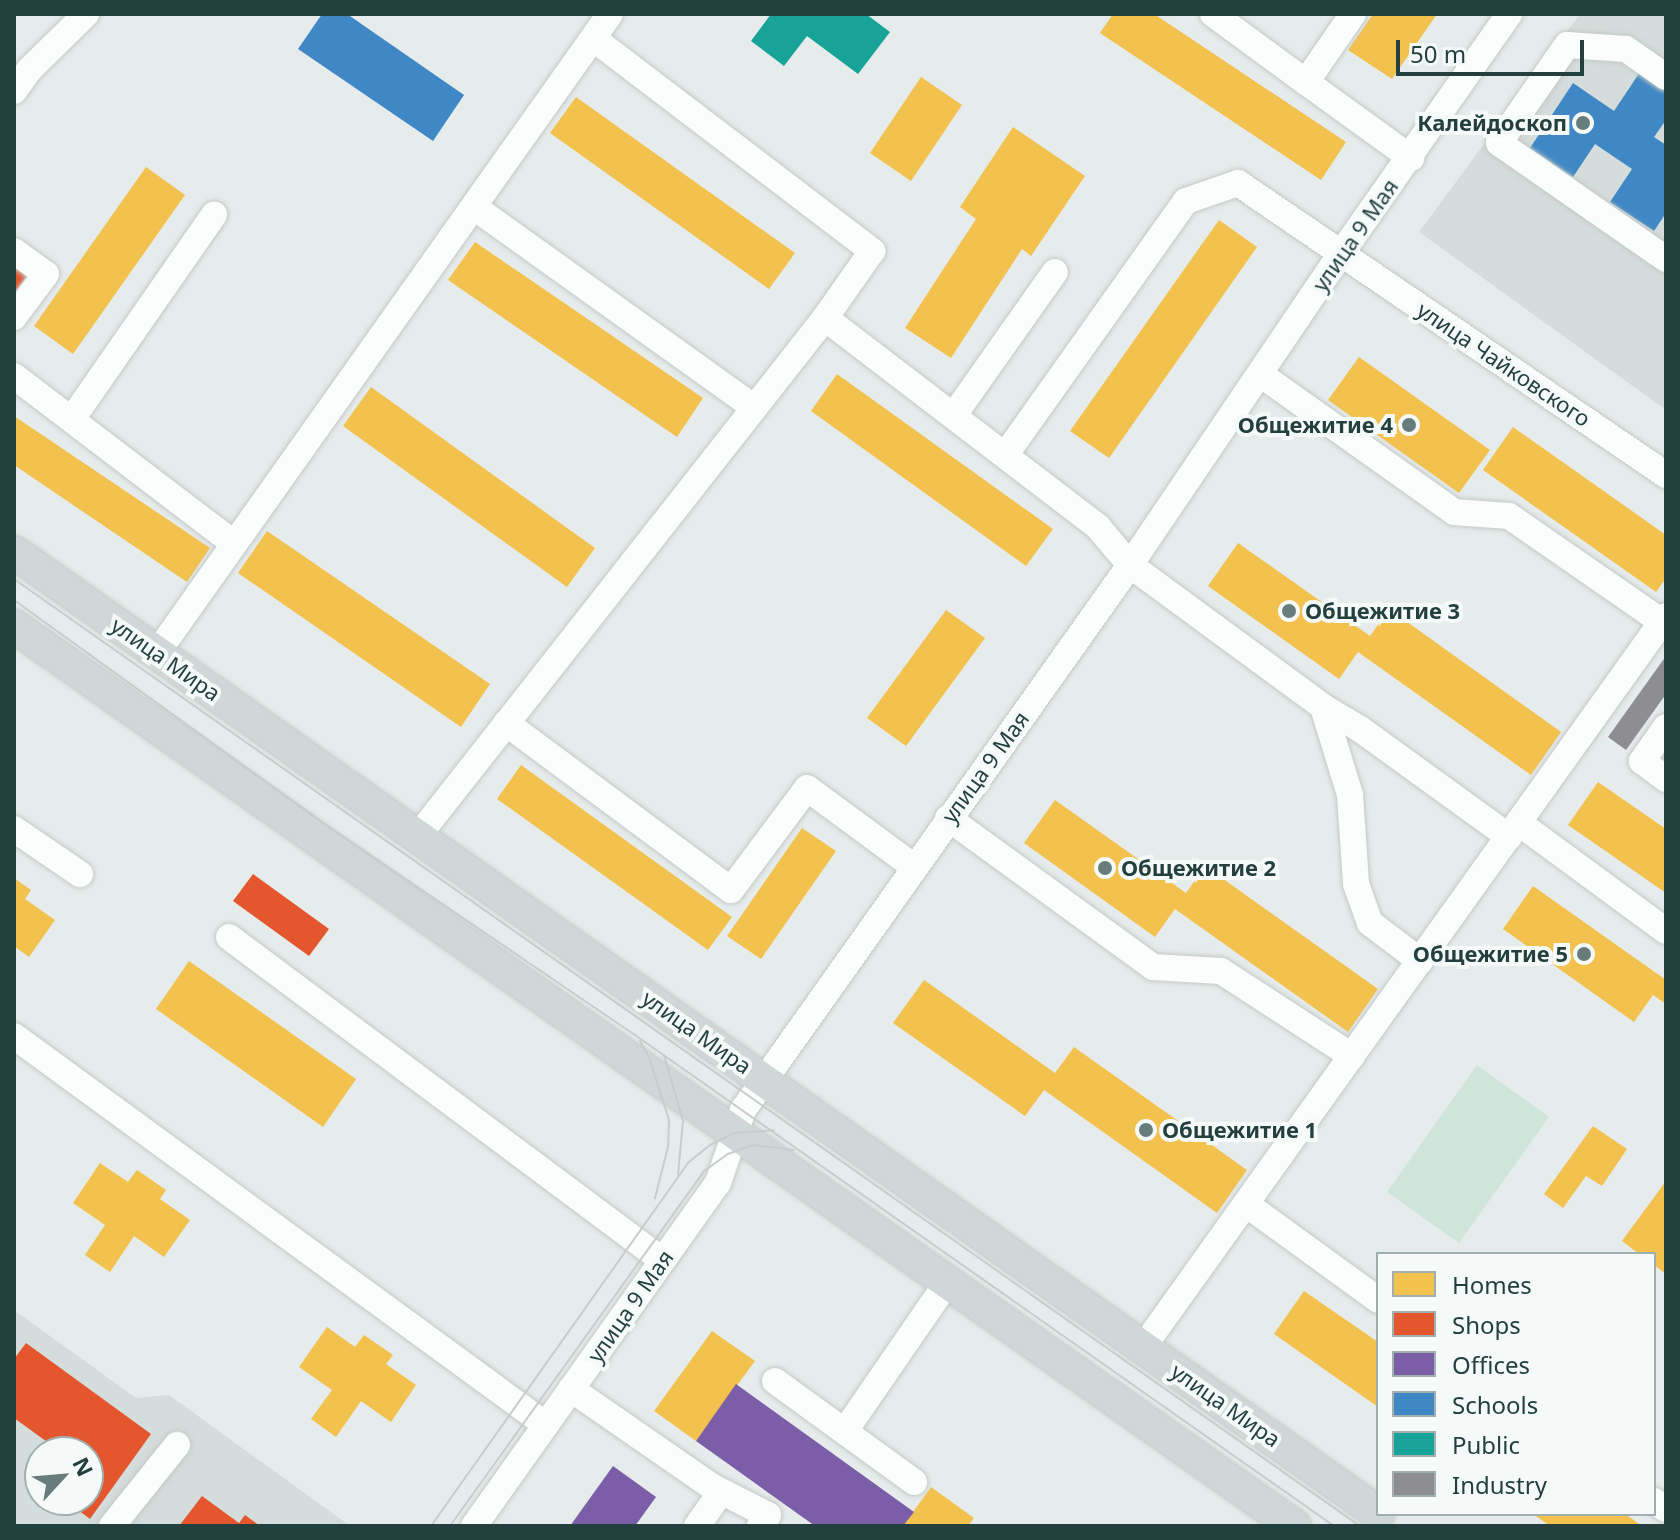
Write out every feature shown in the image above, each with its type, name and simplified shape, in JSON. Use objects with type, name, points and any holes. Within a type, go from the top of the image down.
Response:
[{"type":"main road","name":"улица Мира","points":[[14,552],[1376,1511]]},
{"type":"main road","points":[[14,626],[1294,1526]]},
{"type":"street","points":[[14,91],[29,70],[86,14]]},
{"type":"street","points":[[157,653],[610,14]]},
{"type":"street","points":[[1213,14],[1411,158]]},
{"type":"street","points":[[1306,82],[1353,14]]},
{"type":"street","name":"улица 9 Мая","points":[[474,1526],[718,1183],[743,1110],[1130,565],[1342,252],[1411,158],[1509,14]]},
{"type":"street","points":[[418,836],[825,318],[872,251],[594,39]]},
{"type":"street","points":[[1666,77],[1626,49],[1567,45],[1499,143],[1666,259]]},
{"type":"street","name":"улица Чайковского","points":[[1006,454],[1186,201],[1238,183],[1665,473]]},
{"type":"street","points":[[474,207],[753,407]]},
{"type":"street","points":[[72,419],[214,215]]},
{"type":"street","points":[[14,251],[46,274],[14,317]]},
{"type":"street","points":[[954,415],[1055,272]]},
{"type":"street","points":[[825,318],[1098,527],[1130,565],[1323,707],[1666,931]]},
{"type":"street","points":[[1144,1346],[1664,619],[1509,516],[1454,512],[1260,374]]},
{"type":"street","points":[[14,376],[233,543]]},
{"type":"street","points":[[1323,707],[1350,795],[1356,884],[1370,923],[1420,961]]},
{"type":"street","points":[[506,723],[731,890],[807,788],[914,867]]},
{"type":"street","points":[[1666,727],[1642,761],[1666,779]]},
{"type":"street","points":[[1638,779],[1666,799]]},
{"type":"street","points":[[948,818],[1153,967],[1221,971],[1352,1056]]},
{"type":"street","points":[[14,829],[80,874]]},
{"type":"street","points":[[229,937],[662,1260]]},
{"type":"street","points":[[14,1036],[546,1425]]},
{"type":"street","points":[[1246,1204],[1376,1299]]},
{"type":"street","points":[[845,1431],[948,1281]]},
{"type":"street","points":[[775,1381],[914,1482]]},
{"type":"street","points":[[571,1389],[721,1492],[772,1522]]},
{"type":"street","points":[[112,1526],[177,1445]]},
{"type":"street","points":[[697,1526],[721,1492]]},
{"type":"shaded area","name":"Калейдоскоп","points":[[1580,14],[1666,14],[1666,410],[1419,232]]},
{"type":"shaded area","points":[[14,1310],[136,1398],[169,1395],[350,1526],[14,1526]]},
{"type":"green space","points":[[1477,1065],[1549,1117],[1459,1243],[1387,1192]]},
{"type":"building: Homes","points":[[1113,14],[1154,14],[1346,142],[1321,180],[1100,33]]},
{"type":"building: Homes","points":[[1373,14],[1437,14],[1392,79],[1348,50]]},
{"type":"building: Homes","points":[[921,77],[962,105],[911,181],[870,153]]},
{"type":"building: Homes","points":[[576,97],[795,253],[769,289],[550,133]]},
{"type":"building: Homes","points":[[1013,127],[1085,176],[1031,256],[1022,249],[951,358],[905,328],[976,219],[960,207]]},
{"type":"building: Homes","points":[[146,167],[185,195],[73,354],[34,326]]},
{"type":"building: Homes","points":[[1219,220],[1257,247],[1109,458],[1070,431]]},
{"type":"building: Homes","points":[[475,242],[703,398],[677,437],[448,280]]},
{"type":"building: Homes","name":"Общежитие 4","points":[[1359,357],[1490,450],[1459,493],[1328,400]]},
{"type":"building: Homes","points":[[837,374],[1053,529],[1026,566],[811,411]]},
{"type":"building: Homes","points":[[371,387],[595,548],[567,587],[343,426]]},
{"type":"building: Homes","points":[[14,416],[210,548],[187,582],[14,465]]},
{"type":"building: Homes","points":[[1513,427],[1666,535],[1666,578],[1656,592],[1483,470]]},
{"type":"building: Homes","points":[[267,531],[490,684],[461,727],[238,573]]},
{"type":"building: Homes","points":[[1238,543],[1370,636],[1389,609],[1561,732],[1531,775],[1358,652],[1339,679],[1208,586]]},
{"type":"building: Homes","points":[[946,610],[985,638],[906,746],[867,718]]},
{"type":"building: Homes","points":[[521,765],[732,917],[708,950],[497,799]]},
{"type":"building: Homes","points":[[1598,782],[1666,829],[1666,893],[1568,825]]},
{"type":"building: Homes","points":[[1055,800],[1186,893],[1205,866],[1378,989],[1348,1032],[1175,909],[1155,937],[1024,843]]},
{"type":"building: Homes","points":[[802,828],[836,851],[761,959],[727,936]]},
{"type":"building: Homes","points":[[14,878],[31,890],[25,899],[55,920],[29,957],[14,946]]},
{"type":"building: Homes","name":"Общежитие 5","points":[[1533,886],[1666,980],[1666,1004],[1653,995],[1634,1022],[1503,929]]},
{"type":"building: Homes","points":[[189,961],[356,1079],[323,1127],[156,1009]]},
{"type":"building: Homes","points":[[924,980],[1055,1073],[1074,1047],[1247,1170],[1217,1213],[1044,1090],[1025,1116],[893,1023]]},
{"type":"building: Homes","points":[[1593,1126],[1627,1149],[1602,1186],[1586,1176],[1563,1208],[1544,1194]]},
{"type":"building: Homes","points":[[100,1163],[128,1182],[137,1170],[166,1190],[160,1199],[190,1220],[164,1257],[134,1236],[110,1272],[85,1255],[105,1225],[73,1203]]},
{"type":"building: Homes","points":[[1666,1181],[1666,1274],[1656,1266],[1656,1252],[1636,1252],[1622,1241]]},
{"type":"building: Homes","points":[[1304,1291],[1376,1341],[1376,1406],[1274,1334]]},
{"type":"building: Homes","points":[[327,1327],[355,1347],[364,1335],[393,1355],[386,1364],[416,1385],[391,1422],[361,1401],[336,1437],[311,1419],[332,1390],[299,1367]]},
{"type":"building: Homes","points":[[712,1331],[755,1361],[696,1441],[654,1411]]},
{"type":"building: Homes","points":[[931,1487],[974,1518],[968,1526],[903,1526]]},
{"type":"building: Homes","points":[[1536,1516],[1628,1516],[1642,1526],[1550,1526]]},
{"type":"building: Shops","points":[[14,262],[29,273],[14,293]]},
{"type":"building: Shops","points":[[253,874],[329,929],[309,956],[233,901]]},
{"type":"building: Shops","points":[[26,1343],[151,1434],[104,1499],[104,1436],[39,1436],[14,1418],[14,1359]]},
{"type":"building: Shops","points":[[202,1496],[239,1523],[245,1515],[260,1526],[179,1526]]},
{"type":"building: Offices","points":[[736,1384],[914,1512],[903,1526],[815,1526],[696,1441]]},
{"type":"building: Offices","points":[[613,1466],[656,1497],[635,1526],[570,1526]]},
{"type":"building: Schools","points":[[322,14],[347,14],[464,95],[433,141],[298,49]]},
{"type":"building: Schools","points":[[1642,69],[1666,86],[1666,120],[1654,137],[1666,145],[1666,213],[1654,231],[1610,202],[1632,169],[1595,144],[1573,177],[1530,148],[1573,83],[1614,111]]},
{"type":"building: Public","points":[[771,14],[866,14],[890,32],[858,74],[807,36],[784,66],[751,41]]},
{"type":"building: Industry","points":[[1666,656],[1666,694],[1626,750],[1608,737]]},
{"type":"tram line","points":[[14,579],[1360,1526]]},
{"type":"tram line","points":[[14,600],[326,825],[635,1035],[1334,1526]]},
{"type":"tram line","points":[[640,1041],[649,1057],[669,1120],[668,1147],[655,1198]]},
{"type":"tram line","points":[[664,1055],[683,1121],[678,1175]]},
{"type":"tram line","points":[[431,1526],[689,1162],[710,1145],[735,1133],[774,1130]]},
{"type":"tram line","points":[[450,1526],[703,1172],[728,1154],[753,1145],[794,1150]]},
{"type":"place","name":"Калейдоскоп","points":[[1583,123]]},
{"type":"place","name":"Общежитие 4","points":[[1409,425]]},
{"type":"place","name":"Общежитие 3","points":[[1289,611]]},
{"type":"place","name":"Общежитие 2","points":[[1105,868]]},
{"type":"place","name":"Общежитие 5","points":[[1584,954]]},
{"type":"place","name":"Общежитие 1","points":[[1146,1130]]}]
